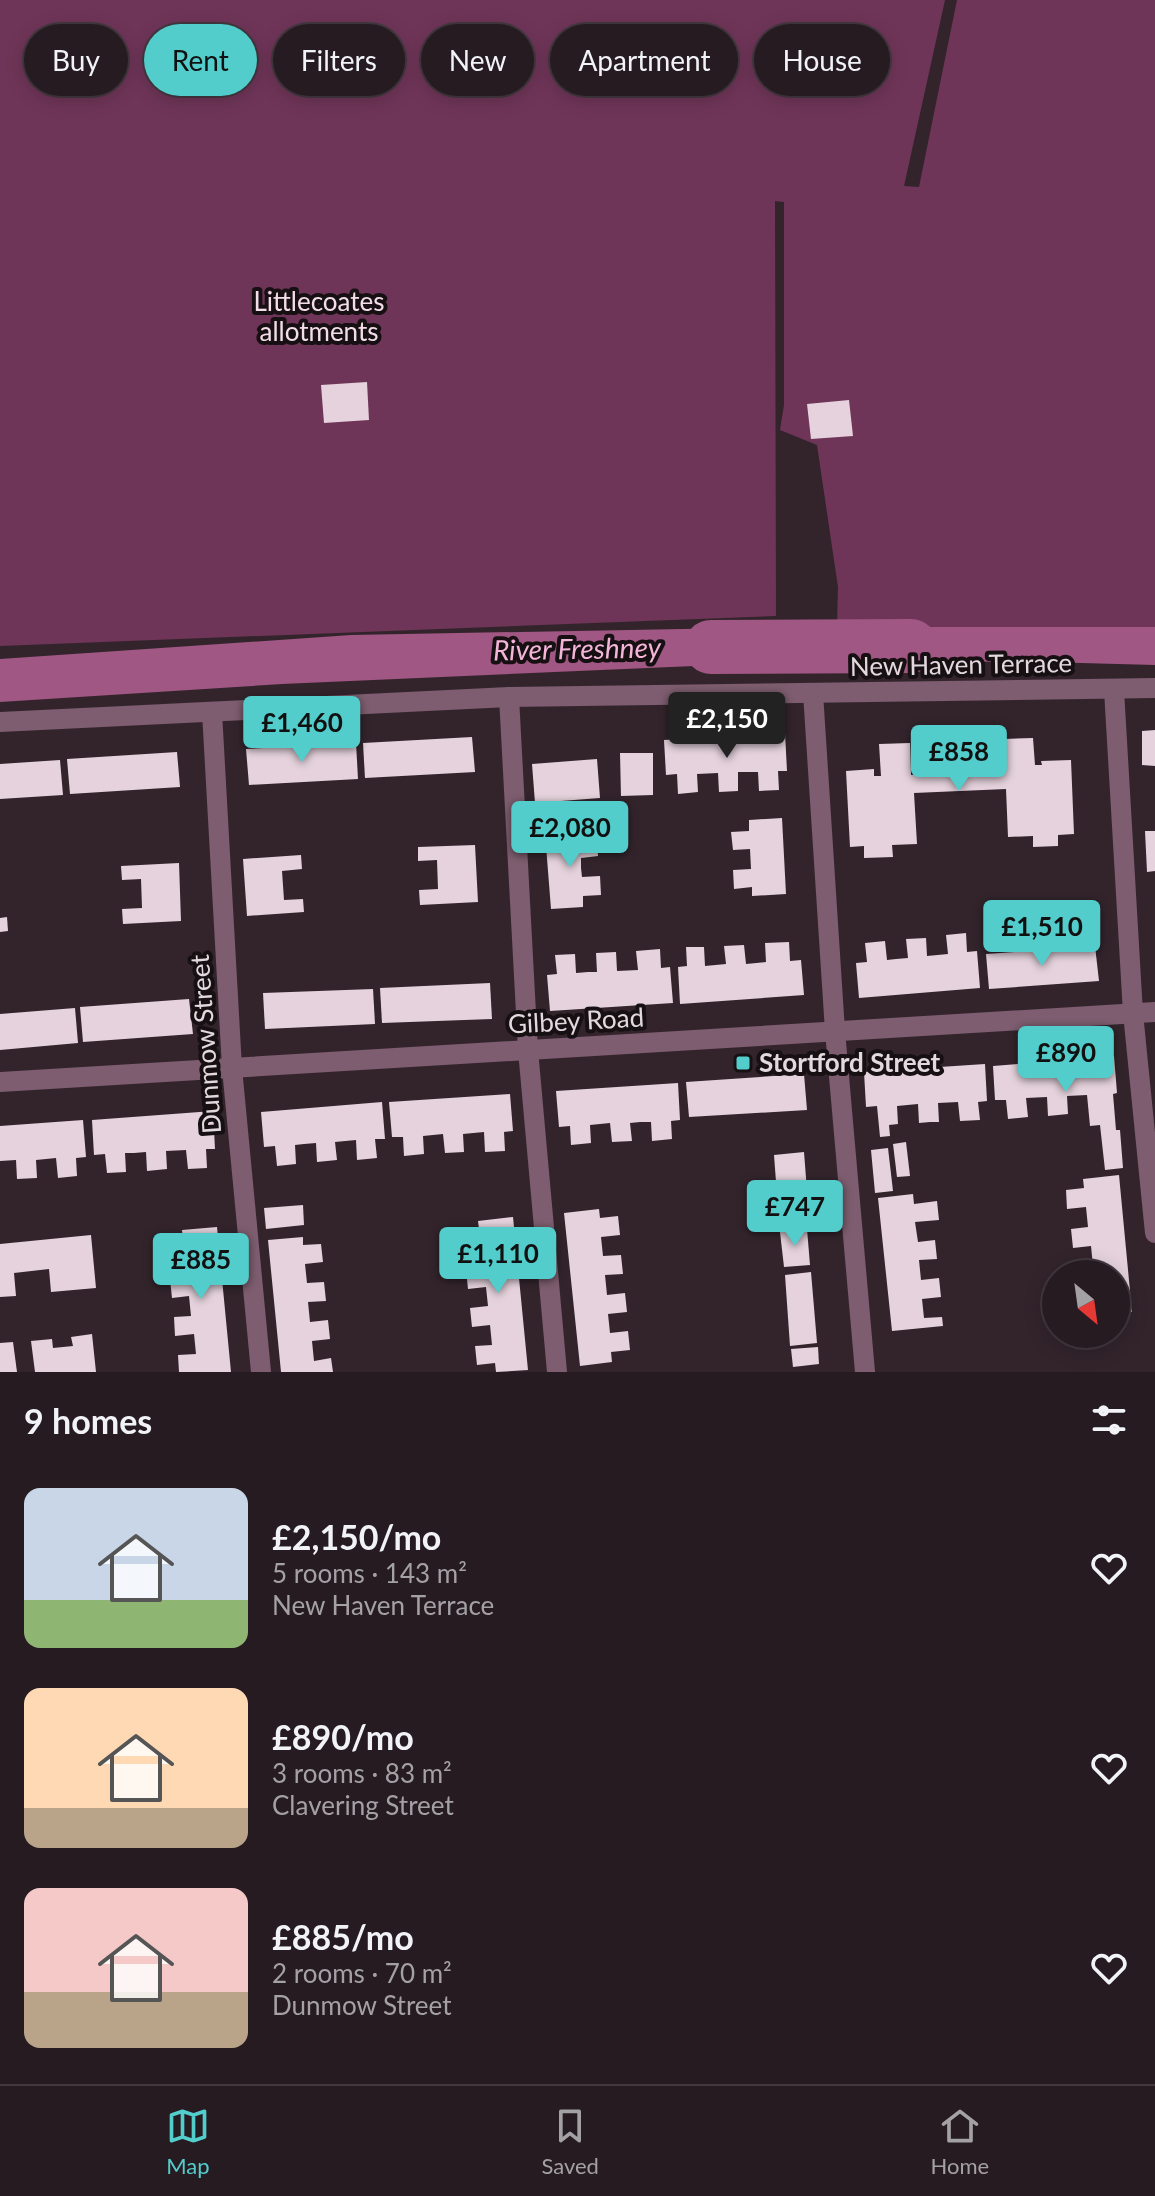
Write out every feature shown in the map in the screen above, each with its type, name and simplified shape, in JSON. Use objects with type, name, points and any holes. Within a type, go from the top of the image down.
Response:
[{"type":"street","name":"New Haven Terrace","points":[[0,722],[509,697],[1155,688]]},
{"type":"street","points":[[1114,690],[1133,1013],[1155,1233]]},
{"type":"street","points":[[813,693],[835,1031],[865,1372]]},
{"type":"street","points":[[509,697],[528,1050],[557,1372]]},
{"type":"street","name":"Dunmow Street","points":[[212,712],[232,1068],[261,1372]]},
{"type":"street","name":"Gilbey Road","points":[[0,1082],[1155,1012]]},
{"type":"green space","name":"Littlecoates allotments","points":[[0,0],[945,0],[904,186],[919,187],[957,0],[1155,0],[1155,627],[837,627],[838,587],[817,445],[780,430],[784,405],[784,202],[775,201],[776,616],[0,646]]},
{"type":"water","points":[[789,627],[785,662],[282,684],[0,702],[0,659],[351,635]]},
{"type":"water","points":[[837,627],[1155,627],[1155,665],[1009,661],[834,666]]},
{"type":"building","points":[[367,382],[369,420],[324,423],[321,385]]},
{"type":"building","points":[[849,400],[853,436],[811,439],[807,404]]},
{"type":"building","points":[[1155,730],[1155,766],[1142,765],[1142,731]]},
{"type":"building","points":[[785,733],[787,771],[778,771],[779,790],[759,791],[758,772],[738,772],[738,791],[719,792],[718,773],[697,774],[698,792],[678,794],[677,774],[666,775],[664,740]]},
{"type":"building","points":[[472,737],[475,772],[365,778],[363,743]]},
{"type":"building","points":[[1033,738],[1035,765],[1042,765],[1041,761],[1071,760],[1074,834],[1058,835],[1058,846],[1033,847],[1033,836],[1008,837],[1006,789],[914,793],[917,844],[892,845],[893,857],[864,858],[864,846],[850,847],[846,771],[874,769],[874,776],[881,776],[879,744],[910,743],[911,775],[934,774],[933,743],[987,740],[988,769],[1004,768],[1003,739]]},
{"type":"building","points":[[356,743],[358,779],[249,785],[246,749]]},
{"type":"building","points":[[177,752],[180,787],[70,794],[67,759]]},
{"type":"building","points":[[620,753],[653,753],[653,795],[621,796]]},
{"type":"building","points":[[597,759],[600,798],[535,803],[532,764]]},
{"type":"building","points":[[60,760],[63,795],[0,799],[0,764]]},
{"type":"building","points":[[782,818],[786,894],[752,896],[752,887],[734,889],[733,870],[751,869],[750,849],[733,850],[731,832],[749,831],[749,820]]},
{"type":"building","points":[[579,830],[580,839],[597,838],[598,856],[581,858],[581,868],[582,877],[600,876],[601,895],[583,896],[583,907],[551,909],[545,833]]},
{"type":"building","points":[[1145,831],[1155,831],[1155,871],[1147,872]]},
{"type":"building","points":[[475,845],[478,902],[420,905],[419,890],[438,889],[437,860],[418,861],[418,847]]},
{"type":"building","points":[[301,855],[302,869],[282,871],[284,900],[303,899],[304,912],[247,916],[243,859]]},
{"type":"building","points":[[179,863],[181,921],[123,924],[122,909],[142,908],[141,879],[122,880],[121,866]]},
{"type":"building","points":[[7,917],[8,931],[0,932],[0,918]]},
{"type":"building","points":[[966,933],[967,952],[977,951],[980,988],[859,998],[856,963],[867,962],[865,943],[885,941],[887,960],[908,958],[906,939],[926,938],[927,956],[948,954],[946,935]]},
{"type":"building","points":[[789,942],[790,961],[801,960],[804,995],[680,1004],[678,967],[687,966],[686,947],[704,947],[705,966],[726,964],[724,946],[744,945],[746,964],[766,962],[765,943]]},
{"type":"building","points":[[1095,946],[1099,981],[989,989],[986,954]]},
{"type":"building","points":[[660,949],[661,968],[670,967],[673,1003],[550,1011],[547,975],[557,974],[555,955],[575,954],[576,973],[597,972],[596,953],[616,952],[617,971],[638,970],[636,951]]},
{"type":"building","points":[[490,983],[492,1019],[382,1023],[380,988]]},
{"type":"building","points":[[373,989],[375,1024],[265,1029],[263,993]]},
{"type":"building","points":[[189,999],[193,1034],[83,1042],[80,1007]]},
{"type":"building","points":[[75,1008],[78,1043],[0,1050],[0,1014]]},
{"type":"building","points":[[1114,1056],[1117,1093],[1113,1094],[1123,1168],[1105,1170],[1100,1125],[1090,1126],[1087,1095],[1067,1096],[1068,1114],[1048,1116],[1047,1097],[1026,1098],[1028,1117],[1008,1119],[1006,1100],[995,1100],[993,1066]]},
{"type":"building","points":[[985,1064],[987,1101],[978,1102],[980,1120],[960,1121],[958,1102],[938,1103],[939,1122],[919,1123],[918,1104],[897,1106],[898,1124],[889,1125],[890,1136],[880,1137],[877,1106],[866,1107],[864,1072]]},
{"type":"building","points":[[804,1074],[807,1110],[689,1117],[686,1082]]},
{"type":"building","points":[[678,1083],[680,1120],[671,1121],[672,1139],[652,1141],[651,1122],[640,1122],[630,1123],[632,1141],[612,1142],[610,1123],[590,1125],[591,1143],[571,1145],[570,1126],[559,1127],[556,1091]]},
{"type":"building","points":[[510,1094],[513,1131],[504,1132],[505,1151],[485,1152],[484,1132],[463,1134],[464,1152],[445,1153],[443,1134],[423,1136],[424,1154],[404,1156],[403,1137],[392,1137],[389,1102]]},
{"type":"building","points":[[382,1102],[385,1139],[375,1139],[377,1158],[357,1160],[356,1140],[335,1142],[337,1160],[317,1162],[316,1143],[295,1145],[296,1164],[277,1166],[275,1146],[264,1147],[261,1112]]},
{"type":"building","points":[[213,1111],[215,1149],[206,1149],[207,1168],[188,1169],[186,1150],[166,1151],[167,1169],[147,1171],[146,1152],[125,1153],[126,1172],[107,1173],[105,1154],[94,1155],[92,1120]]},
{"type":"building","points":[[83,1120],[86,1157],[76,1158],[77,1176],[58,1178],[56,1158],[36,1160],[37,1178],[17,1179],[16,1160],[0,1161],[0,1126]]},
{"type":"building","points":[[906,1142],[910,1176],[897,1177],[893,1144]]},
{"type":"building","points":[[888,1148],[893,1191],[875,1193],[871,1150]]},
{"type":"building","points":[[804,1152],[807,1191],[777,1195],[774,1155]]},
{"type":"building","points":[[1119,1175],[1127,1260],[1092,1260],[1091,1246],[1073,1248],[1071,1229],[1088,1227],[1086,1207],[1067,1209],[1066,1190],[1084,1188],[1083,1179]]},
{"type":"building","points":[[913,1194],[914,1204],[937,1201],[939,1220],[915,1222],[918,1242],[935,1240],[937,1259],[919,1260],[921,1280],[939,1278],[941,1297],[922,1299],[924,1318],[942,1317],[943,1326],[892,1331],[878,1198]]},
{"type":"building","points":[[303,1205],[304,1225],[266,1229],[264,1208]]},
{"type":"building","points":[[599,1209],[600,1218],[618,1216],[620,1235],[601,1237],[603,1256],[621,1255],[623,1274],[605,1275],[607,1295],[625,1293],[627,1312],[608,1314],[610,1333],[628,1331],[630,1350],[611,1352],[612,1362],[580,1366],[564,1213]]},
{"type":"building","points":[[513,1217],[528,1370],[496,1372],[495,1363],[477,1365],[475,1346],[492,1345],[490,1325],[472,1327],[470,1308],[488,1306],[486,1287],[468,1289],[466,1269],[484,1268],[482,1248],[464,1250],[461,1231],[479,1229],[478,1221]]},
{"type":"building","points":[[217,1227],[231,1372],[179,1372],[178,1355],[196,1354],[194,1334],[175,1336],[174,1317],[191,1316],[189,1296],[172,1298],[170,1279],[187,1277],[185,1258],[166,1260],[165,1241],[183,1239],[182,1230]]},
{"type":"building","points":[[807,1229],[810,1265],[784,1267],[780,1232]]},
{"type":"building","points":[[91,1235],[96,1288],[51,1292],[49,1269],[14,1273],[16,1296],[0,1297],[0,1244]]},
{"type":"building","points":[[303,1237],[303,1245],[321,1244],[323,1262],[305,1264],[307,1283],[324,1282],[326,1301],[308,1302],[310,1322],[328,1320],[330,1339],[312,1341],[314,1361],[331,1358],[333,1372],[281,1372],[268,1240]]},
{"type":"building","points":[[811,1272],[817,1343],[790,1346],[785,1275]]},
{"type":"building","points":[[92,1334],[96,1372],[35,1372],[31,1341],[52,1339],[53,1348],[73,1346],[71,1337]]},
{"type":"building","points":[[13,1342],[17,1372],[0,1372],[0,1343]]},
{"type":"building","points":[[818,1347],[819,1364],[793,1367],[791,1349]]},
{"type":"waterway","name":"River Freshney","points":[[711,647],[911,646]]},
{"type":"place","name":"Stortford Street","points":[[743,1063]]}]
